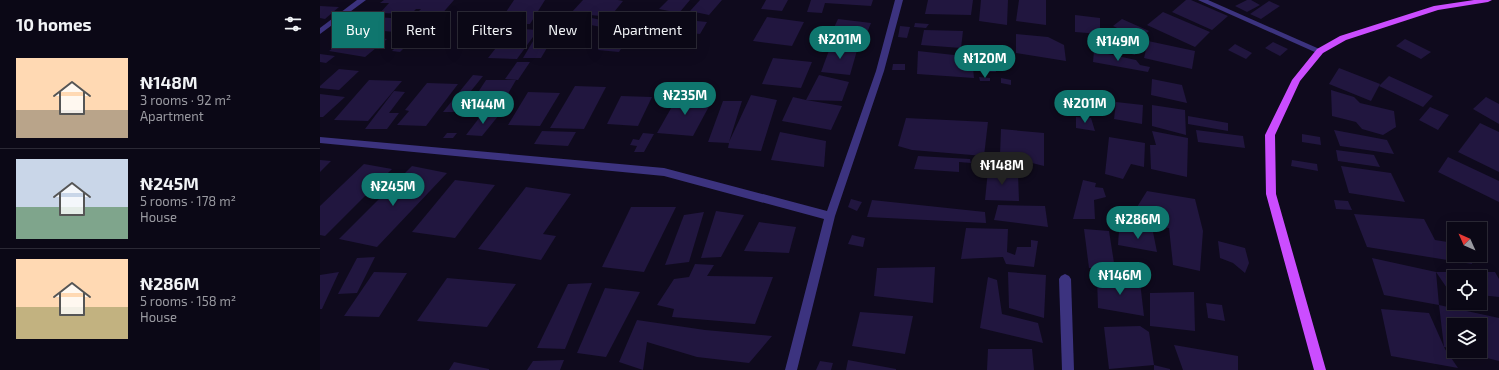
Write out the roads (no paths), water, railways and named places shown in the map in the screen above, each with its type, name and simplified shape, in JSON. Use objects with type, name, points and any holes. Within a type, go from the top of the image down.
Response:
[{"type":"main road","points":[[1320,370],[1271,194],[1270,135],[1296,80],[1320,51],[1343,38],[1437,8],[1488,0]]},
{"type":"street","points":[[320,32],[362,0]]},
{"type":"street","points":[[791,370],[830,216],[880,71],[899,0]]},
{"type":"street","points":[[1202,0],[1320,51]]},
{"type":"street","points":[[320,140],[664,172],[830,216]]},
{"type":"street","points":[[1065,279],[1068,370]]}]
